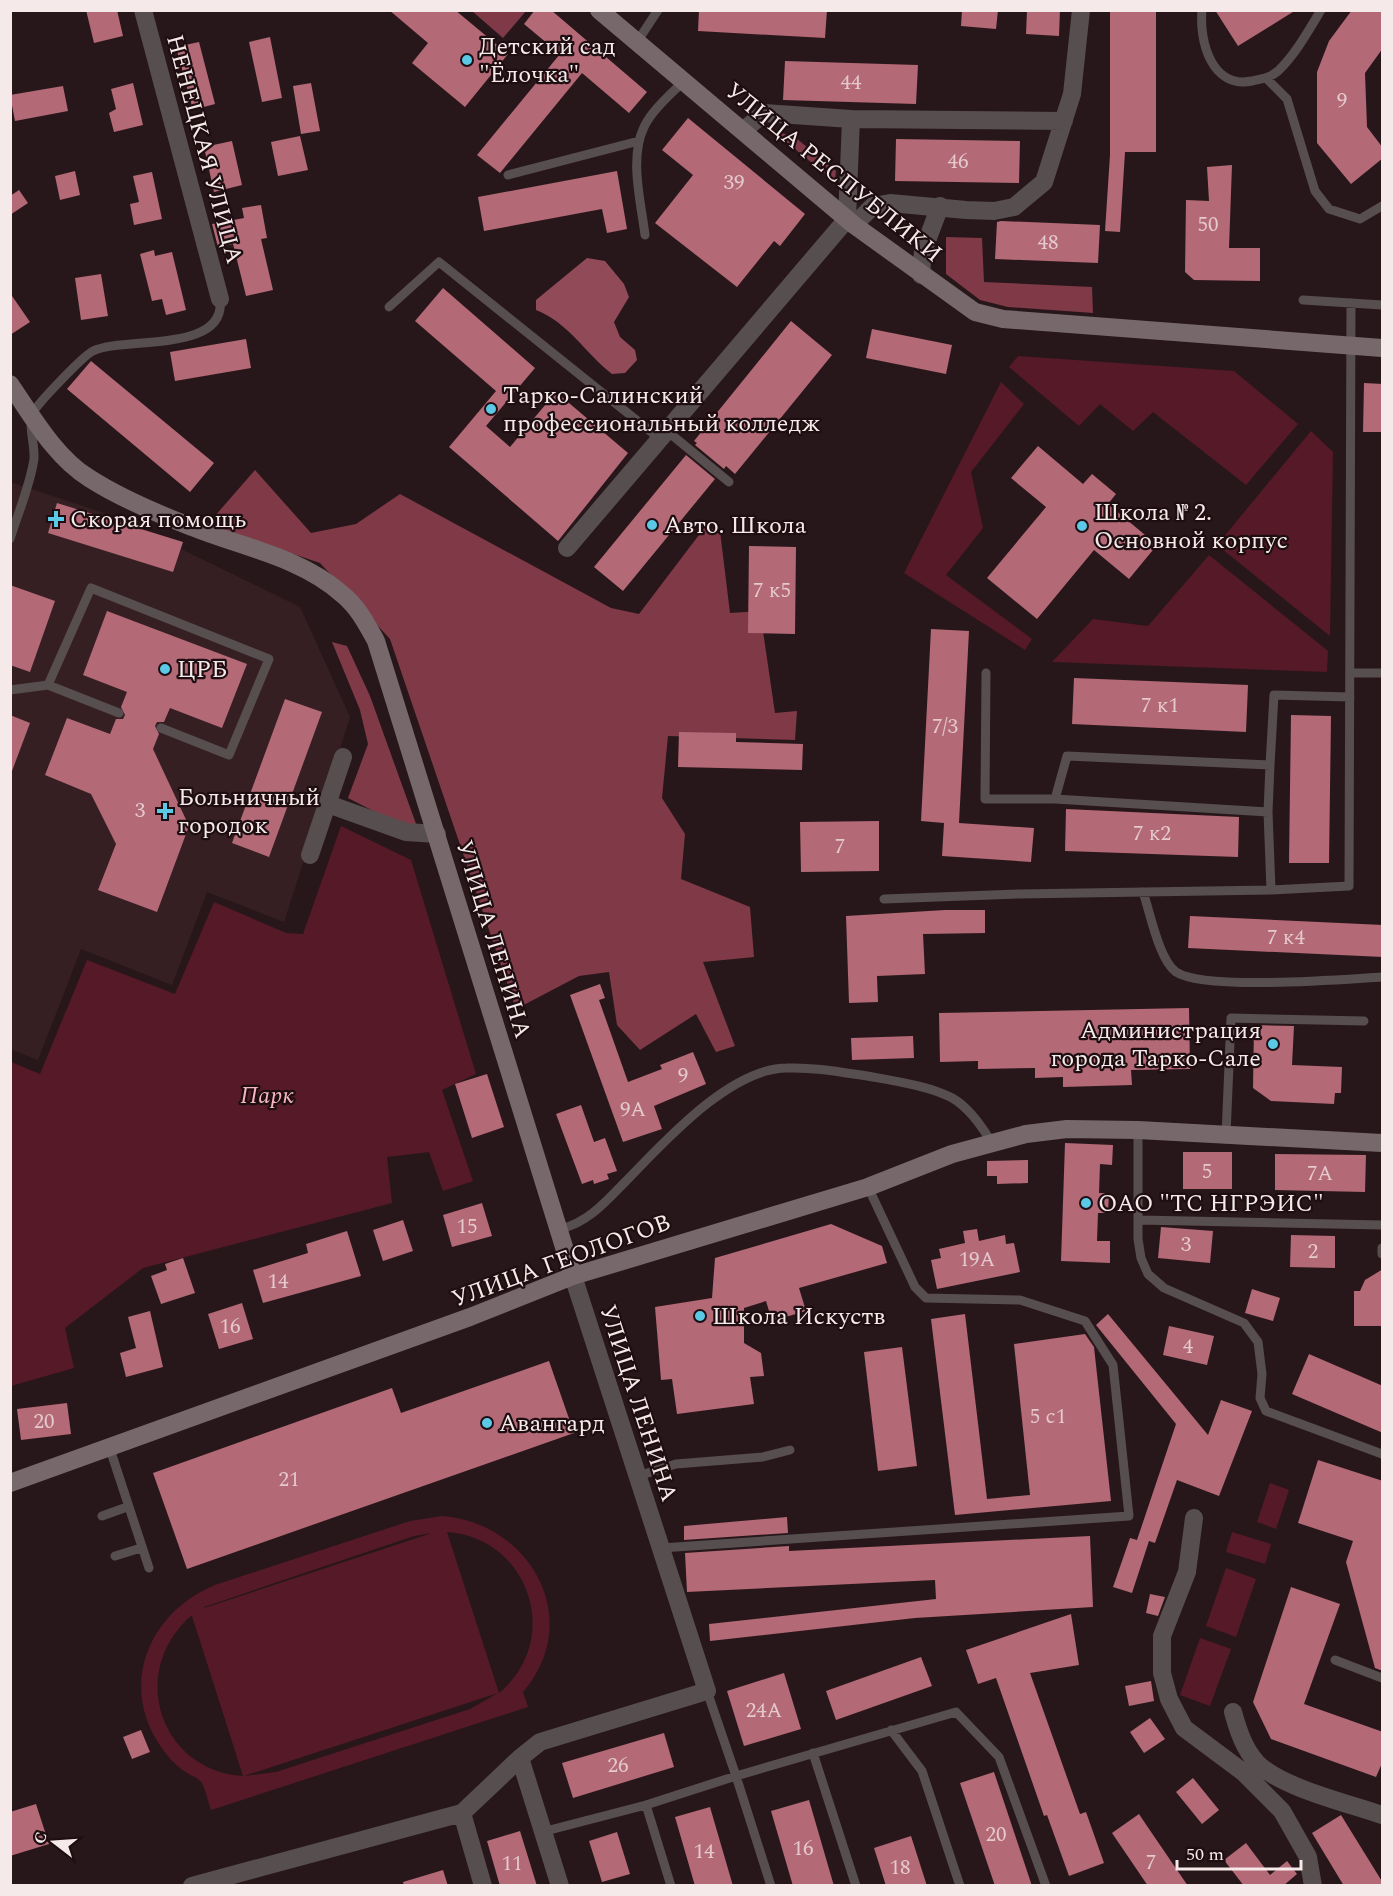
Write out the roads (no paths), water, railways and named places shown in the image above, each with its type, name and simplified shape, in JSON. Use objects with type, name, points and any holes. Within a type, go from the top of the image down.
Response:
[{"type":"street","name":"НЕНЕЦКАЯ УЛИЦА","points":[[143,10],[220,299]]},
{"type":"street","name":"УЛИЦА РЕСПУБЛИКИ","points":[[599,10],[744,130],[850,222],[975,312],[988,317],[1383,348]]},
{"type":"street","points":[[567,548],[850,222],[873,206],[890,203],[994,211],[1014,207],[1044,182],[1072,94],[1081,10]]},
{"type":"street","points":[[744,130],[764,114],[850,119],[1064,121]]},
{"type":"street","points":[[850,119],[850,222]]},
{"type":"street","points":[[921,275],[922,251],[940,206]]},
{"type":"street","name":"УЛИЦА ЛЕНИНА","points":[[10,384],[59,453],[88,477],[192,527],[289,563],[332,586],[361,614],[376,641],[561,1229],[573,1276],[707,1691]]},
{"type":"street","points":[[310,855],[343,757]]},
{"type":"street","points":[[328,804],[406,832],[437,834]]},
{"type":"street","name":"УЛИЦА ГЕОЛОГОВ","points":[[10,1483],[110,1449],[471,1317],[573,1276],[868,1187],[952,1154],[992,1143],[1067,1129],[1138,1130],[1383,1143]]},
{"type":"street","points":[[1194,1518],[1187,1572],[1162,1636],[1162,1674],[1169,1700],[1184,1728],[1243,1772],[1282,1811],[1308,1857],[1313,1886]]},
{"type":"street","points":[[192,1886],[462,1813],[540,1742],[707,1691]]},
{"type":"street","points":[[1233,1712],[1240,1736],[1257,1763],[1291,1784],[1383,1815]]},
{"type":"street","points":[[520,1758],[560,1886]]},
{"type":"street","points":[[462,1813],[483,1886]]},
{"type":"lane","points":[[638,42],[658,10]]},
{"type":"lane","points":[[1202,10],[1200,23],[1206,51],[1218,73],[1232,81],[1244,83],[1266,78],[1277,71],[1321,10]]},
{"type":"lane","points":[[1266,78],[1287,99],[1315,191],[1329,209],[1360,219],[1383,206]]},
{"type":"lane","points":[[645,235],[637,172],[639,141],[644,126],[684,81]]},
{"type":"lane","points":[[508,174],[639,141]]},
{"type":"lane","points":[[389,307],[439,262],[663,435],[729,482]]},
{"type":"lane","points":[[10,538],[34,457],[32,414],[41,401],[51,394],[73,367],[93,351],[113,346],[150,344],[202,332],[216,322],[221,311],[220,299]]},
{"type":"lane","points":[[1303,300],[1383,305]]},
{"type":"lane","points":[[884,899],[1349,886],[1352,673],[1349,346],[1351,303]]},
{"type":"lane","points":[[48,685],[91,588],[269,659],[229,754],[161,728]]},
{"type":"lane","points":[[986,673],[986,799],[1055,799],[1268,812]]},
{"type":"lane","points":[[1352,673],[1383,674]]},
{"type":"lane","points":[[10,690],[48,685],[119,713]]},
{"type":"lane","points":[[1270,890],[1268,812],[1274,695],[1350,697]]},
{"type":"lane","points":[[1055,799],[1067,756],[1270,765]]},
{"type":"lane","points":[[1143,892],[1166,961],[1176,972],[1192,979],[1289,983],[1383,977]]},
{"type":"lane","points":[[1226,1136],[1231,1018],[1364,1021]]},
{"type":"lane","points":[[561,1229],[577,1225],[597,1211],[689,1119],[718,1096],[747,1078],[785,1067],[880,1078],[939,1093],[956,1101],[975,1117],[992,1143]]},
{"type":"lane","points":[[1138,1130],[1141,1258],[1148,1274],[1164,1288],[1244,1323],[1258,1342],[1262,1374],[1260,1398],[1266,1411],[1383,1454]]},
{"type":"lane","points":[[661,1548],[1129,1516],[1113,1365],[1085,1321],[1020,1300],[926,1298],[915,1287],[868,1187]]},
{"type":"lane","points":[[1139,1220],[1383,1225]]},
{"type":"lane","points":[[1382,1254],[1383,1248]]},
{"type":"lane","points":[[110,1449],[127,1507],[149,1568]]},
{"type":"lane","points":[[638,1476],[676,1464],[763,1457],[790,1450]]},
{"type":"lane","points":[[102,1516],[127,1507]]},
{"type":"lane","points":[[115,1556],[141,1548]]},
{"type":"lane","points":[[1335,1660],[1383,1678]]},
{"type":"lane","points":[[707,1691],[771,1886]]},
{"type":"lane","points":[[542,1832],[646,1805],[736,1776],[956,1712],[999,1757],[1046,1886]]},
{"type":"lane","points":[[891,1730],[922,1771],[960,1886]]},
{"type":"lane","points":[[813,1753],[856,1886]]},
{"type":"lane","points":[[646,1805],[671,1886]]},
{"type":"place","name":"Детский сад \"Ёлочка\"","points":[[467,60]]},
{"type":"place","name":"Тарко-Салинский профессиональный колледж","points":[[491,409]]},
{"type":"place","name":"Скорая помощь","points":[[56,519]]},
{"type":"place","name":"Авто. Школа","points":[[652,525]]},
{"type":"place","name":"Школа № 2. Основной корпус","points":[[1082,526]]},
{"type":"place","name":"ЦРБ","points":[[165,669]]},
{"type":"place","name":"Больничный городок","points":[[165,811]]},
{"type":"place","name":"Администрация города Тарко-Сале","points":[[1273,1044]]},
{"type":"place","name":"ОАО \"ТС НГРЭИС\"","points":[[1086,1203]]},
{"type":"place","name":"Школа Искуств","points":[[700,1316]]},
{"type":"place","name":"Авангард","points":[[487,1423]]},
{"type":"park label","name":"Парк","points":[[267,1095]]}]
